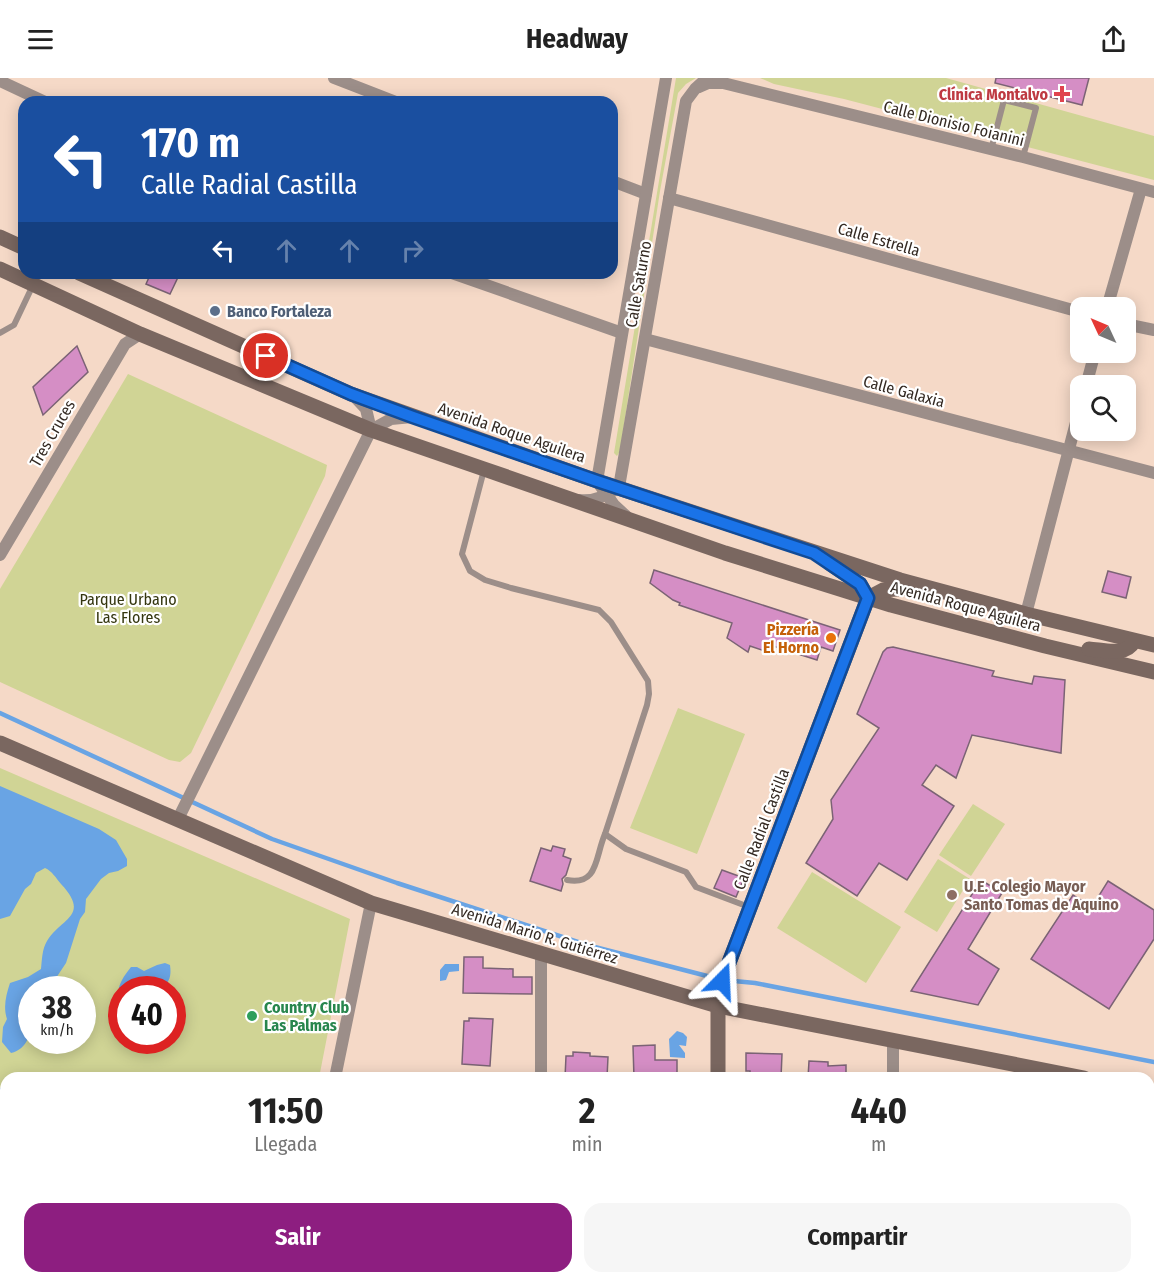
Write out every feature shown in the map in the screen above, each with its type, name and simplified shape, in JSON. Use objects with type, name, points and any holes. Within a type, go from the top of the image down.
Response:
[{"type":"main road","points":[[0,237],[18,245]]},
{"type":"main road","name":"Avenida Roque Aguilera","points":[[0,269],[18,278]]},
{"type":"main road","name":"Avenida Roque Aguilera","points":[[21,279],[140,334],[371,430],[484,470],[725,553],[868,598],[1045,646],[1154,672]]},
{"type":"main road","name":"Avenida Roque Aguilera","points":[[92,279],[351,394],[597,481],[927,588],[1154,645]]},
{"type":"main road","points":[[814,553],[860,584],[868,598],[883,590],[927,588]]},
{"type":"main road","name":"Calle Radial Castilla","points":[[718,1072],[719,998],[726,971],[868,598]]},
{"type":"main road","points":[[1045,646],[1123,652],[1130,648],[1134,640]]},
{"type":"main road","name":"Avenida Mario R. Gutiérrez","points":[[0,743],[180,814],[371,903],[541,955],[893,1041],[1053,1072]]},
{"type":"street","points":[[334,78],[380,96]]},
{"type":"street","name":"Calle Saturno","points":[[597,481],[666,78]]},
{"type":"street","name":"Calle Saturno","points":[[620,487],[686,101],[707,78]]},
{"type":"street","name":"Calle Dionisio Foianini","points":[[730,78],[748,86]]},
{"type":"street","points":[[2,83],[31,96]]},
{"type":"street","name":"Calle Dionisio Foianini","points":[[695,89],[708,83],[748,86],[1154,192]]},
{"type":"street","points":[[618,183],[646,194]]},
{"type":"street","points":[[1110,297],[1141,189]]},
{"type":"street","name":"Calle Estrella","points":[[669,198],[1070,309]]},
{"type":"street","points":[[469,279],[622,333]]},
{"type":"street","points":[[1136,326],[1154,330]]},
{"type":"street","name":"Tres Cruces","points":[[0,555],[125,344],[140,334]]},
{"type":"street","name":"Calle Galaxia","points":[[645,339],[1154,473]]},
{"type":"street","points":[[351,394],[366,409],[371,430]]},
{"type":"street","points":[[180,814],[371,430],[391,419],[413,417]]},
{"type":"street","points":[[1026,614],[1071,441]]},
{"type":"street","points":[[597,481],[614,505],[632,520]]},
{"type":"street","points":[[571,499],[584,501],[606,496],[620,487]]},
{"type":"street","points":[[336,1072],[371,903]]},
{"type":"street","points":[[541,955],[541,1072]]},
{"type":"street","points":[[893,1041],[893,1072]]},
{"type":"lane","points":[[992,150],[1004,100],[1036,108],[1023,157]]},
{"type":"lane","points":[[0,333],[14,325],[33,285]]},
{"type":"lane","points":[[484,470],[462,554],[470,571],[485,580],[511,588],[600,610],[611,622],[648,681],[649,694],[646,705],[605,834],[598,849],[596,865],[590,876],[578,882],[567,880]]},
{"type":"lane","points":[[605,834],[626,849],[686,872],[696,886],[750,907]]},
{"type":"green space","points":[[676,78],[696,78],[678,93],[660,191],[620,451],[617,456],[614,453]]},
{"type":"green space","points":[[760,78],[946,78],[1154,136],[1154,180],[844,99],[774,84]]},
{"type":"green space","name":"Parque Urbano Las Flores","points":[[128,374],[327,465],[325,476],[191,753],[180,762],[169,760],[0,682],[0,589]]},
{"type":"green space","points":[[678,708],[745,734],[697,854],[630,828]]},
{"type":"green space","name":"Country Club Las Palmas","points":[[0,768],[350,919],[320,1072],[0,1072]]},
{"type":"green space","points":[[973,804],[1005,824],[971,876],[939,855]]},
{"type":"green space","points":[[938,859],[970,879],[937,932],[904,912]]},
{"type":"green space","points":[[812,872],[901,927],[866,983],[777,928]]},
{"type":"water","points":[[0,786],[99,829],[116,840],[127,859],[127,866],[101,879],[86,899],[85,912],[80,919],[66,963],[57,976],[30,976],[41,969],[45,944],[71,916],[73,910],[70,895],[50,871],[45,868],[36,873],[10,916],[0,919]]},
{"type":"water","points":[[165,963],[170,965],[170,976],[124,976],[131,967],[144,971]]},
{"type":"water","points":[[445,964],[459,964],[459,971],[449,972],[446,980],[440,981],[440,970]]},
{"type":"water","points":[[18,980],[18,1050],[11,1053],[2,1042],[3,1027],[7,1019],[5,1010],[10,983]]},
{"type":"water","points":[[677,1031],[687,1037],[686,1046],[679,1045],[685,1053],[685,1058],[670,1057],[669,1039]]},
{"type":"building","name":"Clínica Montalvo","points":[[996,78],[1089,78],[1082,105],[995,83]]},
{"type":"building","points":[[148,279],[177,279],[170,294],[146,284]]},
{"type":"building","points":[[77,346],[88,372],[43,415],[33,387]]},
{"type":"building","points":[[654,570],[840,630],[833,651],[821,647],[817,660],[770,645],[768,652],[750,646],[748,652],[727,638],[732,623],[679,605],[680,603],[650,583]]},
{"type":"building","points":[[1108,571],[1131,577],[1126,598],[1102,592]]},
{"type":"building","points":[[893,647],[994,671],[992,676],[1032,684],[1034,676],[1065,680],[1061,753],[972,735],[956,778],[936,765],[922,785],[954,806],[907,880],[879,863],[857,896],[806,863],[833,819],[831,800],[879,728],[857,714],[883,652]]},
{"type":"building","points":[[553,846],[565,849],[563,856],[571,859],[566,875],[562,879],[561,891],[530,881],[541,848],[551,851]]},
{"type":"building","points":[[722,870],[744,878],[736,897],[714,888]]},
{"type":"building","points":[[981,880],[1002,893],[968,949],[999,969],[978,1005],[911,991]]},
{"type":"building","points":[[1108,881],[1154,910],[1154,939],[1109,1009],[1031,959],[1073,895],[1092,907]]},
{"type":"building","points":[[464,957],[483,957],[483,968],[513,969],[513,977],[532,977],[532,994],[463,993]]},
{"type":"building","points":[[469,1018],[493,1019],[490,1066],[462,1064],[464,1021],[469,1021]]},
{"type":"building","points":[[655,1045],[655,1060],[677,1060],[677,1072],[634,1072],[633,1046]]},
{"type":"building","points":[[573,1052],[608,1057],[607,1072],[565,1072],[566,1056],[573,1056]]},
{"type":"building","points":[[746,1053],[782,1054],[781,1072],[746,1071]]},
{"type":"building","points":[[809,1061],[828,1062],[828,1066],[846,1065],[846,1072],[808,1072]]},
{"type":"waterway","points":[[0,713],[272,839],[397,883],[587,945],[711,977]]},
{"type":"waterway","points":[[734,981],[755,983],[1154,1062]]},
{"type":"place","name":"Clínica Montalvo","points":[[1062,94]]},
{"type":"place","name":"Banco Fortaleza","points":[[215,311]]},
{"type":"place","name":"Pizzería El Horno","points":[[831,638]]},
{"type":"place","name":"U.E. Colegio Mayor Santo Tomas de Aquino","points":[[952,895]]},
{"type":"place","name":"Country Club Las Palmas","points":[[252,1016]]},
{"type":"route","points":[[266,356],[351,394],[413,417],[814,553],[860,584],[868,598],[722,981]]}]
